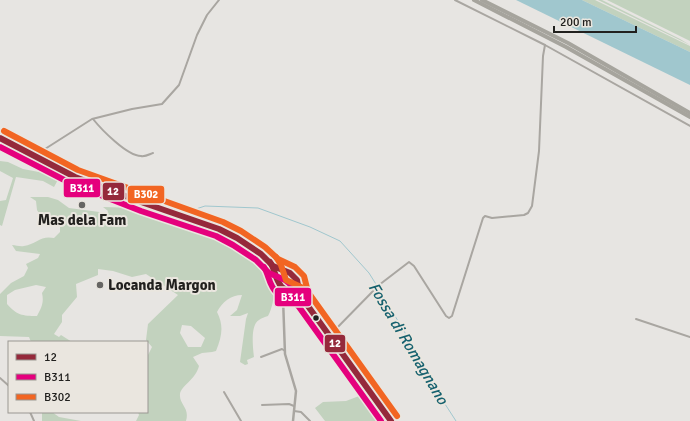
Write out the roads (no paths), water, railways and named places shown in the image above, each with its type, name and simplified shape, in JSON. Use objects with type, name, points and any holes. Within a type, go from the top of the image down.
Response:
[{"type":"highway","points":[[474,0],[566,47],[690,117]]},
{"type":"highway","points":[[482,0],[568,43],[690,113]]},
{"type":"main road","points":[[0,138],[75,177],[219,229],[246,244],[265,257],[273,266],[280,285],[285,290],[300,296]]},
{"type":"main road","points":[[273,266],[288,271],[294,276],[298,282],[297,285],[300,296],[391,421]]},
{"type":"main road","points":[[278,278],[280,274],[285,271]]},
{"type":"main road","points":[[290,291],[297,285]]},
{"type":"street","points":[[34,156],[92,119],[132,109],[162,104],[179,85],[197,35],[207,16],[219,0]]},
{"type":"street","points":[[455,0],[545,45],[690,126]]},
{"type":"street","points":[[329,336],[379,285],[409,262],[414,266],[446,316],[449,318],[452,316],[485,216],[492,218],[524,215],[528,213],[532,206],[539,151],[543,56],[545,45]]},
{"type":"street","points":[[92,119],[114,141],[135,155],[141,156],[153,153]]},
{"type":"street","points":[[280,285],[284,298],[285,351],[296,391],[293,421]]},
{"type":"street","points":[[284,298],[290,291]]},
{"type":"street","points":[[636,319],[690,337]]},
{"type":"street","points":[[261,356],[282,348],[285,351]]},
{"type":"street","points":[[0,378],[8,385]]},
{"type":"street","points":[[224,392],[241,421]]},
{"type":"street","points":[[262,405],[289,404],[294,406]]},
{"type":"street","points":[[293,411],[301,412],[310,421]]},
{"type":"water","points":[[516,0],[582,0],[690,52],[690,85]]},
{"type":"waterway","name":"Fossa di Romagnano","points":[[187,212],[205,206],[258,208],[310,227],[340,241],[369,273],[414,348],[434,387],[456,421]]},
{"type":"place","name":"Mas dela Fam","points":[[82,205]]},
{"type":"place","name":"Locanda Margon","points":[[100,285]]}]
